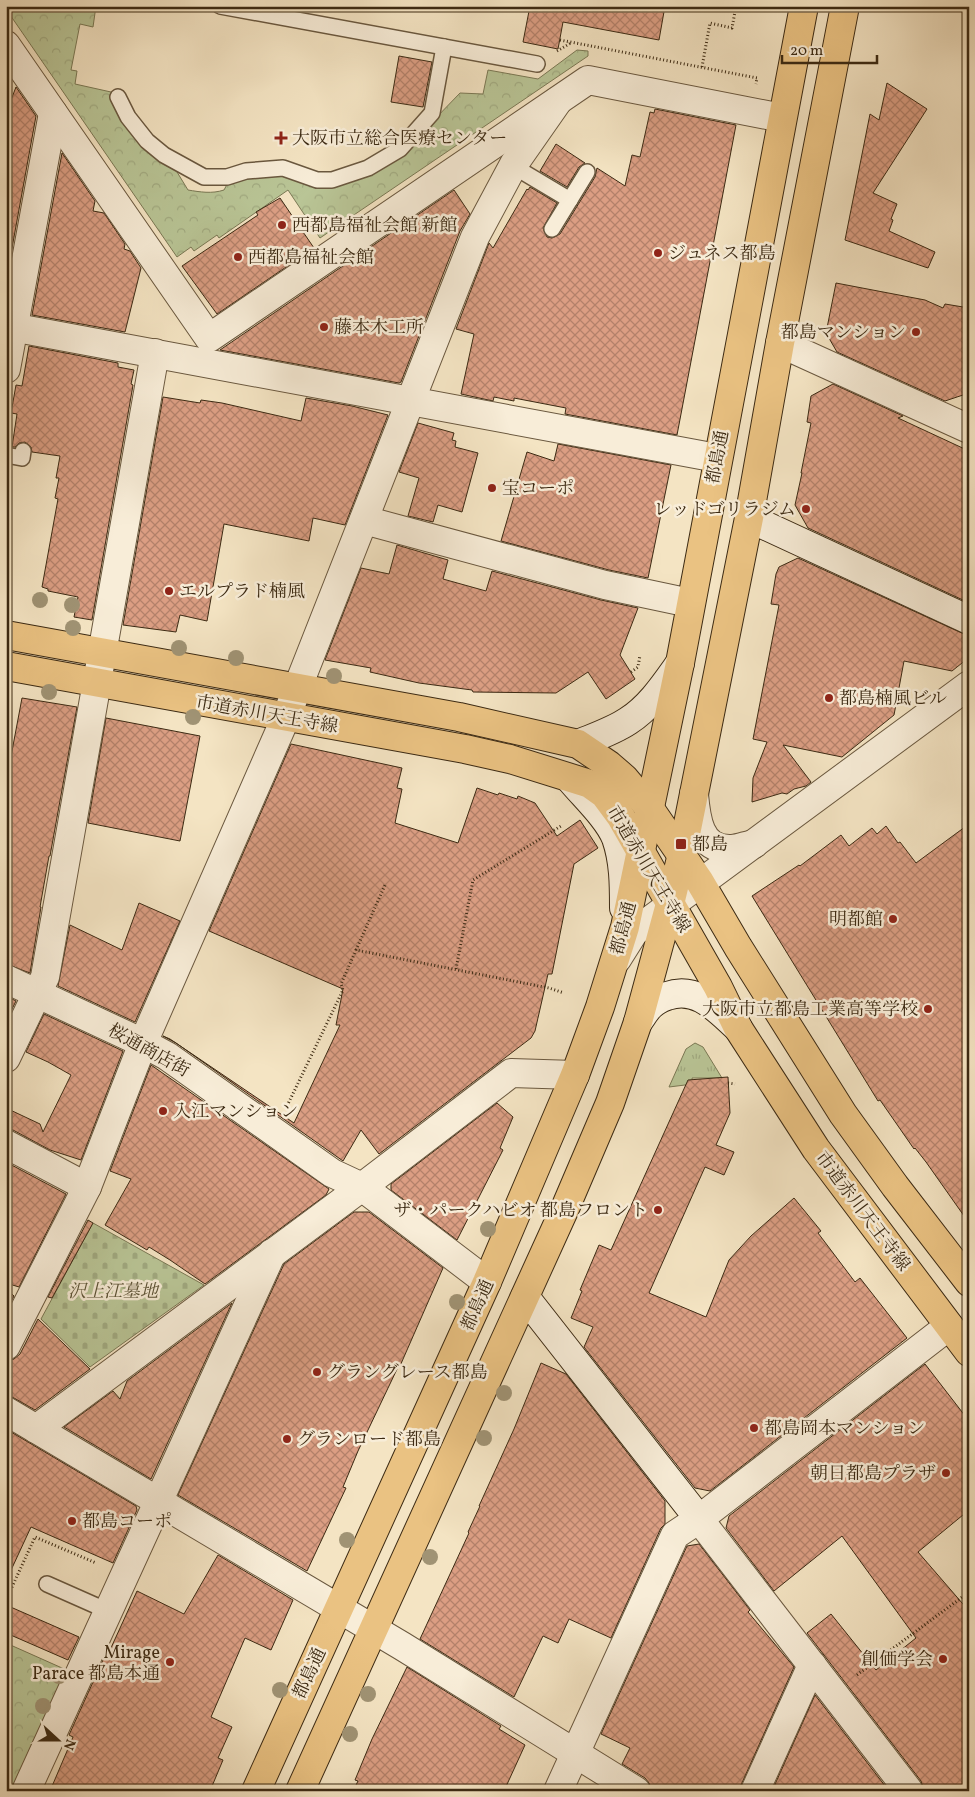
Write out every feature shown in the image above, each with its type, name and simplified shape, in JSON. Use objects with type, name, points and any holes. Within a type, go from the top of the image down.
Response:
[{"type":"main road","name":"都島通","points":[[256,1791],[487,1282],[575,1075],[600,1007],[625,927],[680,663],[717,458],[804,6]]},
{"type":"main road","points":[[300,1791],[566,1206],[610,1103],[638,1022],[682,854],[749,518],[780,343],[845,6]]},
{"type":"main road","name":"市道赤川天王寺線","points":[[6,635],[487,723],[578,744],[609,765],[624,778],[650,809],[700,882],[843,1114],[895,1186],[969,1282]]},
{"type":"main road","name":"市道赤川天王寺線","points":[[6,666],[501,757],[590,784],[604,794],[621,816],[718,987],[738,1028],[816,1149],[969,1352]]},
{"type":"street","points":[[6,45],[53,113],[207,350]]},
{"type":"street","points":[[207,350],[588,80],[782,118]]},
{"type":"street","points":[[6,1346],[88,1187],[143,1043],[286,717],[475,237],[513,166],[558,101]]},
{"type":"street","points":[[6,368],[10,326],[53,113]]},
{"type":"street","points":[[10,326],[155,354],[207,350],[410,401],[717,458]]},
{"type":"street","points":[[780,343],[968,428]]},
{"type":"street","points":[[6,1058],[45,977],[155,354]]},
{"type":"street","points":[[749,518],[969,620]]},
{"type":"street","points":[[364,520],[605,586],[690,603]]},
{"type":"street","points":[[578,744],[629,721],[646,707],[680,663]]},
{"type":"street","points":[[613,966],[634,932],[969,685]]},
{"type":"street","points":[[570,779],[602,817],[615,837],[622,867],[625,927]]},
{"type":"street","points":[[694,792],[696,815],[702,833],[714,846],[731,849],[754,844]]},
{"type":"street","name":"桜通商店街","points":[[6,978],[167,1056],[332,1173],[362,1187],[487,1282]]},
{"type":"street","points":[[638,1022],[650,1006],[662,998],[685,993],[698,996],[711,1004],[738,1028]]},
{"type":"street","points":[[36,1429],[362,1187],[511,1073],[575,1075]]},
{"type":"street","points":[[6,1144],[88,1187]]},
{"type":"street","points":[[26,1791],[273,1252]]},
{"type":"street","points":[[525,1297],[909,1791]]},
{"type":"street","points":[[558,1791],[675,1535],[699,1519],[949,1326]]},
{"type":"street","points":[[6,1411],[374,1629],[636,1791]]},
{"type":"street","points":[[755,1791],[812,1665]]},
{"type":"lane","points":[[220,6],[537,64]]},
{"type":"lane","points":[[118,98],[128,118],[147,141],[164,155],[204,177],[227,177],[246,171],[283,168],[317,180],[332,180],[368,168],[400,149],[432,113],[444,47]]},
{"type":"lane","points":[[513,166],[570,200]]},
{"type":"lane","points":[[552,229],[587,172]]},
{"type":"lane","points":[[6,455],[22,458],[23,451]]},
{"type":"lane","points":[[47,1584],[108,1610]]},
{"type":"path","points":[[702,67],[710,23],[732,28],[736,6]]},
{"type":"path","points":[[560,40],[757,78]]},
{"type":"path","points":[[631,672],[638,668],[640,655]]},
{"type":"path","points":[[456,970],[473,880],[561,826]]},
{"type":"path","points":[[278,1135],[344,990],[341,984],[384,885]]},
{"type":"path","points":[[356,950],[549,988],[564,993]]},
{"type":"path","points":[[728,1083],[735,1084]]},
{"type":"path","points":[[833,1693],[969,1592]]},
{"type":"green space","points":[[6,6],[96,6],[93,27],[80,24],[71,70],[77,71],[75,84],[111,92],[116,105],[177,172],[188,190],[202,192],[224,190],[230,179],[269,172],[317,183],[404,151],[460,93],[483,94],[488,70],[538,79],[577,50],[588,51],[588,56],[320,238],[288,190],[219,238],[217,235],[194,251],[191,247],[177,257],[6,9]]},
{"type":"green space","points":[[695,1043],[703,1047],[722,1078],[692,1078],[693,1084],[669,1087],[686,1049]]},
{"type":"green space","name":"沢上江墓地","points":[[93,1223],[204,1285],[90,1367],[41,1319]]},
{"type":"green space","points":[[6,1643],[71,1672],[16,1791],[6,1791]]},
{"type":"building","points":[[530,6],[665,6],[659,40],[563,22],[558,49],[523,42]]},
{"type":"building","points":[[399,56],[432,62],[423,107],[391,102]]},
{"type":"building","points":[[887,83],[927,109],[873,193],[897,204],[889,231],[935,252],[928,268],[845,240],[870,114],[879,120]]},
{"type":"building","points":[[16,87],[36,116],[10,259],[6,259],[6,113]]},
{"type":"building","points":[[655,109],[736,125],[677,435],[565,414],[566,408],[514,398],[514,401],[494,397],[493,401],[461,394],[474,334],[456,329],[489,243],[493,248],[527,189],[530,187],[557,203],[543,228],[547,237],[552,238],[560,234],[595,177],[597,168],[625,186],[632,155],[640,157],[650,112],[654,113]]},
{"type":"building","points":[[556,144],[585,163],[579,167],[567,187],[540,171]]},
{"type":"building","points":[[62,153],[95,201],[93,211],[104,213],[125,244],[124,249],[130,251],[141,268],[125,332],[32,315]]},
{"type":"building","points":[[454,190],[470,214],[460,231],[401,382],[220,350]]},
{"type":"building","points":[[280,198],[314,248],[217,314],[182,266],[258,215],[256,212]]},
{"type":"building","name":"都島マンション","points":[[836,283],[925,300],[943,308],[945,304],[969,308],[969,393],[945,401],[837,352],[826,333]]},
{"type":"building","points":[[29,346],[118,363],[118,367],[134,370],[131,384],[133,385],[132,391],[92,620],[74,617],[78,597],[48,591],[48,589],[42,587],[58,499],[55,498],[59,478],[56,478],[60,456],[32,452],[31,447],[25,442],[12,447],[17,414],[11,413],[16,385],[22,386]]},
{"type":"building","points":[[833,384],[903,416],[898,418],[969,451],[969,597],[965,595],[965,601],[808,528],[795,505],[811,423],[807,422],[811,396]]},
{"type":"building","points":[[163,397],[200,403],[201,400],[222,403],[301,421],[306,398],[352,406],[388,415],[345,525],[313,518],[309,541],[224,524],[207,621],[180,615],[176,632],[123,625]]},
{"type":"building","points":[[418,423],[454,433],[452,440],[456,441],[455,447],[478,453],[462,512],[438,505],[433,522],[408,516],[419,478],[399,472]]},
{"type":"building","points":[[558,444],[671,465],[648,578],[609,570],[501,541],[527,452],[554,461]]},
{"type":"building","points":[[397,545],[448,560],[443,579],[486,591],[492,571],[638,608],[620,655],[635,679],[606,699],[588,672],[556,693],[473,692],[472,690],[419,683],[370,672],[371,668],[325,660],[361,568],[389,574]]},
{"type":"building","points":[[798,558],[966,635],[967,659],[952,671],[904,661],[894,715],[842,757],[783,745],[811,782],[787,794],[782,793],[752,802],[753,778],[767,742],[753,739],[779,605],[771,604],[776,574],[779,567]]},
{"type":"building","points":[[22,698],[77,707],[49,856],[30,973],[6,964],[6,783]]},
{"type":"building","points":[[106,718],[200,736],[180,841],[88,823]]},
{"type":"building","points":[[291,744],[402,768],[397,788],[402,789],[395,823],[458,843],[477,788],[517,799],[518,796],[535,803],[557,836],[580,820],[598,848],[574,864],[552,974],[548,974],[535,1031],[531,1038],[379,1154],[361,1130],[343,1161],[178,1045],[294,1123],[340,1025],[336,1025],[343,989],[209,931]]},
{"type":"building","points":[[969,824],[969,1223],[880,1100],[878,1101],[752,896],[800,866],[841,835],[849,846],[872,828],[877,834],[886,826],[916,863]]},
{"type":"building","points":[[139,903],[180,921],[135,1022],[58,986],[70,925],[122,950]]},
{"type":"building","points":[[6,996],[16,1001],[6,1021]]},
{"type":"building","points":[[44,1014],[123,1051],[81,1160],[50,1150],[6,1128],[6,1108],[40,1124],[43,1132],[71,1075],[26,1052]]},
{"type":"building","points":[[151,1065],[329,1189],[326,1195],[205,1284],[149,1247],[147,1250],[105,1225],[131,1179],[110,1171]]},
{"type":"building","points":[[728,1077],[730,1113],[716,1145],[734,1152],[724,1175],[705,1167],[649,1293],[706,1317],[729,1260],[751,1236],[794,1198],[821,1231],[818,1233],[855,1282],[860,1278],[907,1338],[710,1491],[695,1488],[584,1347],[593,1327],[571,1318],[582,1291],[580,1290],[599,1245],[611,1250],[688,1080]]},
{"type":"building","points":[[497,1103],[513,1117],[500,1148],[503,1150],[457,1240],[391,1190],[391,1184]]},
{"type":"building","points":[[6,1162],[66,1194],[19,1287],[6,1283]]},
{"type":"building","points":[[354,1212],[369,1212],[443,1268],[400,1366],[358,1451],[343,1487],[346,1488],[307,1571],[178,1495],[284,1264]]},
{"type":"building","points":[[88,1220],[93,1223],[52,1298],[48,1297]]},
{"type":"building","points":[[6,1288],[14,1296],[6,1311]]},
{"type":"building","points":[[232,1303],[151,1479],[64,1427],[113,1391],[120,1399],[127,1381]]},
{"type":"building","points":[[38,1319],[90,1369],[35,1410],[6,1395],[6,1362],[20,1354]]},
{"type":"building","points":[[541,1363],[566,1374],[665,1501],[665,1524],[661,1528],[611,1638],[569,1619],[558,1643],[543,1636],[514,1697],[420,1639],[469,1533]]},
{"type":"building","points":[[925,1364],[969,1421],[969,1510],[918,1552],[969,1611],[969,1791],[924,1791],[921,1781],[807,1633],[831,1614],[876,1670],[916,1638],[842,1536],[774,1591],[726,1528],[729,1516]]},
{"type":"building","name":"都島コーポ","points":[[6,1429],[136,1506],[137,1510],[113,1563],[31,1527],[6,1581]]},
{"type":"building","points":[[699,1544],[750,1610],[748,1612],[794,1667],[740,1791],[652,1791],[645,1778],[622,1764],[630,1748],[601,1734],[687,1546]]},
{"type":"building","points":[[218,1555],[293,1600],[271,1650],[245,1638],[211,1717],[232,1727],[218,1758],[223,1760],[210,1791],[50,1791],[73,1737],[69,1735],[137,1591],[184,1614]]},
{"type":"building","points":[[6,1605],[79,1637],[68,1660],[6,1633]]},
{"type":"building","points":[[407,1667],[501,1726],[499,1729],[525,1745],[504,1791],[353,1791],[358,1781],[355,1780],[372,1739]]},
{"type":"building","points":[[815,1695],[889,1791],[772,1791]]},
{"type":"place","name":"大阪市立総合医療センター","points":[[281,138]]},
{"type":"place","name":"西都島福祉会館 新館","points":[[282,225]]},
{"type":"place","name":"ジュネス都島","points":[[658,253]]},
{"type":"place","name":"西都島福祉会館","points":[[238,257]]},
{"type":"place","name":"藤本木工所","points":[[324,327]]},
{"type":"place","name":"都島マンション","points":[[916,332]]},
{"type":"place","name":"宝コーポ","points":[[492,488]]},
{"type":"place","name":"レッドゴリラジム","points":[[806,509]]},
{"type":"place","name":"エルプラド楠風","points":[[169,591]]},
{"type":"place","name":"都島楠風ビル","points":[[829,698]]},
{"type":"place","name":"都島","points":[[681,844]]},
{"type":"place","name":"明都館","points":[[893,919]]},
{"type":"place","name":"大阪市立都島工業高等学校","points":[[928,1009]]},
{"type":"place","name":"入江マンション","points":[[163,1111]]},
{"type":"place","name":"ザ・パークハビオ 都島フロント","points":[[658,1210]]},
{"type":"place","name":"グラングレース都島","points":[[317,1372]]},
{"type":"place","name":"都島岡本マンション","points":[[754,1428]]},
{"type":"place","name":"グランロード都島","points":[[287,1439]]},
{"type":"place","name":"朝日都島プラザ","points":[[946,1473]]},
{"type":"place","name":"都島コーポ","points":[[72,1521]]},
{"type":"place","name":"創価学会","points":[[943,1659]]},
{"type":"place","name":"Mirage Parace 都島本通","points":[[170,1662]]}]
